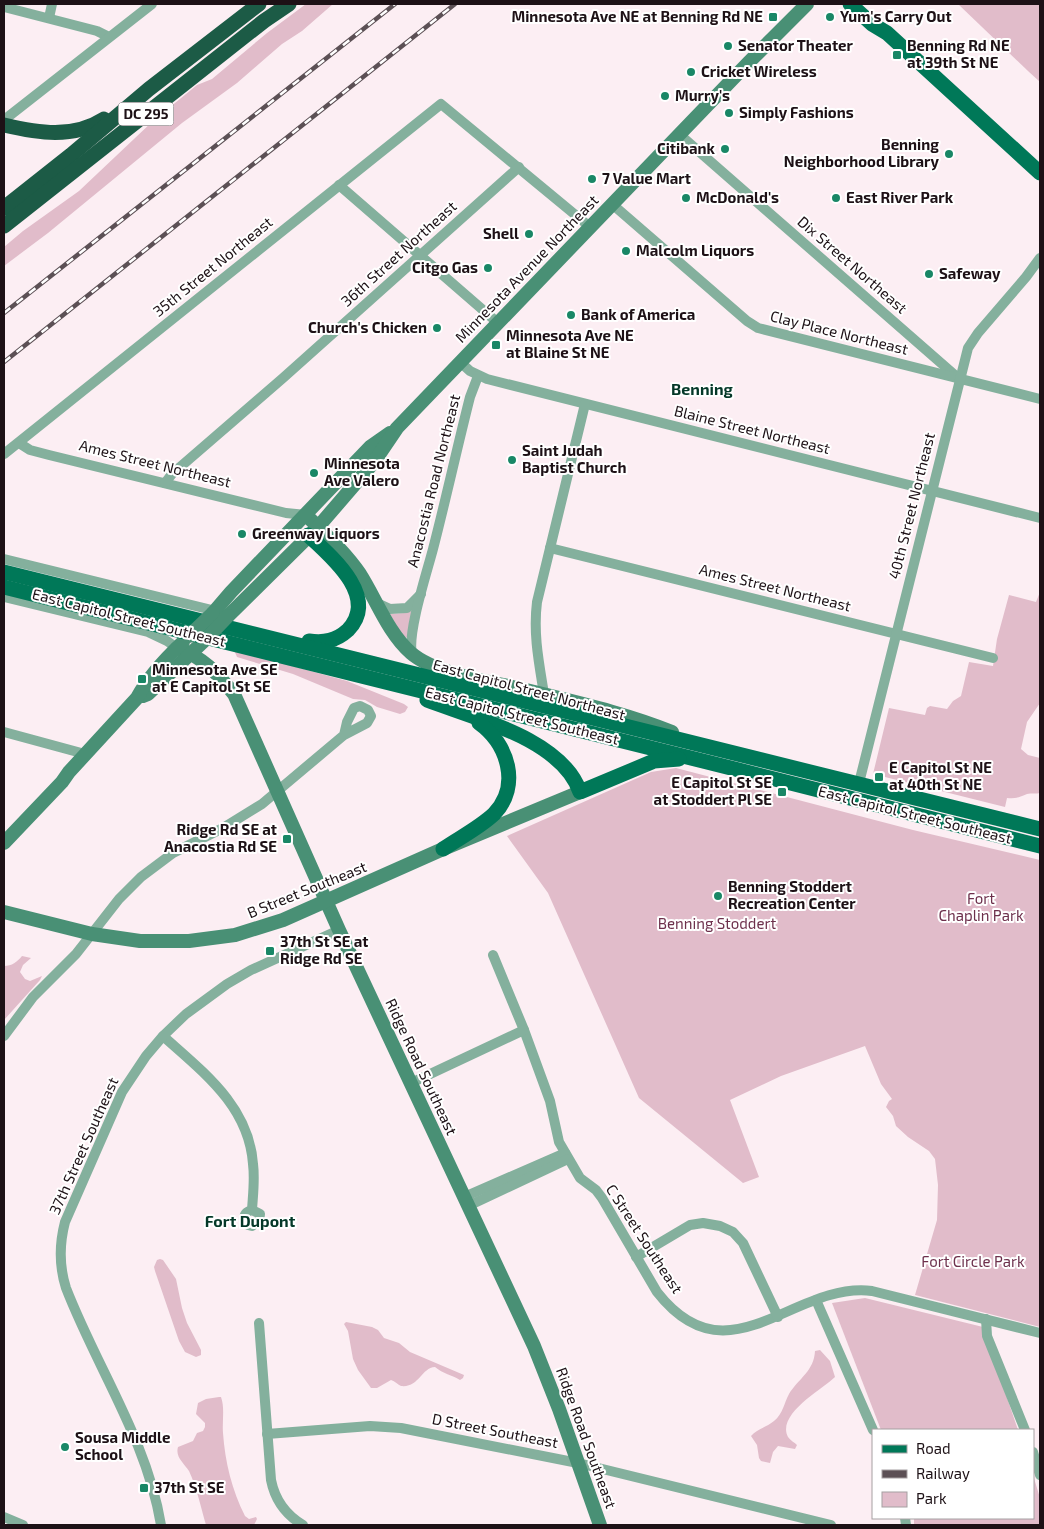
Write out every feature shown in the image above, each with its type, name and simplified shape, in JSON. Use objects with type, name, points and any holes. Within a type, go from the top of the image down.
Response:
[{"type":"highway","name":"DC 295","points":[[4,208],[149,89],[259,4]]},
{"type":"highway","name":"DC 295","points":[[4,226],[248,33],[289,4]]},
{"type":"highway","points":[[4,125],[35,132],[64,133],[96,124],[149,89]]},
{"type":"main road","name":"Minnesota Avenue Northeast","points":[[137,698],[142,689],[189,636],[219,613],[313,531],[374,462],[397,428],[807,4]]},
{"type":"main road","points":[[850,4],[872,24],[887,33],[1040,173]]},
{"type":"main road","points":[[866,4],[887,33]]},
{"type":"main road","name":"Minnesota Avenue Northeast","points":[[137,698],[148,694],[205,640],[231,592],[370,447],[397,428]]},
{"type":"main road","points":[[238,630],[278,638],[327,642],[342,635],[352,625],[358,608],[355,590],[339,564],[313,531],[301,520]]},
{"type":"main road","name":"East Capitol Street Northeast","points":[[313,531],[352,563],[401,643],[412,654],[436,667],[637,718],[710,755]]},
{"type":"main road","name":"East Capitol Street Northeast","points":[[4,572],[238,630],[710,755],[859,784],[1040,829]]},
{"type":"main road","name":"East Capitol Street Southeast","points":[[4,587],[345,672],[710,755],[1040,846]]},
{"type":"main road","name":"Ridge Road Southeast","points":[[177,648],[192,653],[220,677],[234,694],[326,902],[534,1346],[600,1525]]},
{"type":"main road","points":[[345,672],[508,730],[534,743],[567,771],[575,780],[580,792],[654,761],[710,755]]},
{"type":"main road","points":[[4,843],[62,782],[137,698]]},
{"type":"main road","points":[[443,849],[493,814],[503,799],[508,781],[507,761],[497,740],[481,725],[458,712]]},
{"type":"main road","points":[[4,837],[58,778],[69,772]]},
{"type":"main road","name":"B Street Southeast","points":[[4,912],[92,934],[148,941],[188,941],[255,930],[326,902],[443,849],[580,792]]},
{"type":"street","points":[[49,18],[52,4]]},
{"type":"street","points":[[4,120],[152,4]]},
{"type":"street","points":[[4,7],[98,31],[109,38]]},
{"type":"street","name":"35th Street Northeast","points":[[4,454],[441,104],[518,167]]},
{"type":"street","name":"Dix Street Northeast","points":[[680,134],[959,379]]},
{"type":"street","points":[[518,167],[590,227]]},
{"type":"street","name":"36th Street Northeast","points":[[166,483],[172,474],[420,256],[518,167]]},
{"type":"street","points":[[339,185],[498,323]]},
{"type":"street","name":"Clay Place Northeast","points":[[612,204],[747,321],[758,328],[1040,399]]},
{"type":"street","name":"40th Street Northeast","points":[[859,784],[968,348],[974,338],[1040,258]]},
{"type":"street","name":"Blaine Street Northeast","points":[[460,362],[478,376],[1040,518]]},
{"type":"street","name":"Anacostia Road Northeast","points":[[412,654],[410,647],[421,593],[470,397],[478,376]]},
{"type":"street","points":[[544,694],[535,641],[537,602],[585,404]]},
{"type":"street","name":"Ames Street Northeast","points":[[19,443],[30,450],[166,483],[286,514],[301,520]]},
{"type":"street","name":"Ames Street Northeast","points":[[550,548],[993,658]]},
{"type":"street","points":[[4,559],[219,613]]},
{"type":"street","points":[[377,603],[390,609],[407,608],[421,593]]},
{"type":"street","name":"East Capitol Street Southeast","points":[[4,597],[148,632],[168,641],[177,648]]},
{"type":"street","points":[[4,732],[85,754]]},
{"type":"street","points":[[4,1036],[33,997],[64,968],[119,899],[152,868],[184,847],[233,823],[277,792],[344,735]]},
{"type":"street","name":"37th Street Southeast","points":[[161,1525],[153,1489],[142,1454],[66,1288],[61,1265],[60,1248],[63,1229],[118,1102],[138,1067],[163,1036],[186,1014],[227,984],[251,970],[339,930]]},
{"type":"street","name":"C Street Southeast","points":[[493,955],[524,1030],[550,1101],[559,1142],[580,1178],[596,1190],[602,1198],[665,1302],[675,1311],[696,1324],[711,1329],[739,1330],[750,1328],[816,1300],[848,1290],[863,1290],[1040,1333]]},
{"type":"street","points":[[410,1083],[524,1030]]},
{"type":"street","points":[[163,1036],[224,1093],[240,1118],[248,1135],[253,1158],[252,1210]]},
{"type":"street","points":[[466,1201],[567,1156]]},
{"type":"street","points":[[636,1257],[690,1225],[703,1223],[720,1226],[733,1232],[743,1243],[778,1317]]},
{"type":"street","points":[[816,1300],[873,1429]]},
{"type":"street","points":[[986,1320],[987,1336],[1025,1429]]},
{"type":"street","points":[[259,1323],[270,1474],[274,1492],[280,1504],[288,1514],[303,1525]]},
{"type":"street","name":"D Street Southeast","points":[[267,1434],[370,1426],[431,1433],[578,1463],[831,1525]]},
{"type":"street","points":[[1036,1457],[1040,1475]]},
{"type":"street","points":[[4,1516],[22,1525]]},
{"type":"green space","points":[[306,4],[333,4],[302,31],[282,44],[237,83],[182,123],[48,233],[4,266],[4,247],[79,191],[153,121],[197,85],[212,79],[267,33]]},
{"type":"green space","points":[[958,4],[1040,4],[1040,82],[1028,71]]},
{"type":"green space","points":[[1040,592],[1040,703],[1027,722],[1021,749],[1028,755],[1040,758],[1040,793],[1007,798],[1005,807],[873,774],[889,708],[925,715],[927,708],[930,706],[947,709],[953,701],[961,696],[969,662],[993,666],[997,639],[1009,595],[1036,602]]},
{"type":"green space","points":[[415,607],[408,637],[405,638],[390,614],[404,613]]},
{"type":"green space","points":[[234,650],[347,681],[408,707],[405,712],[400,714],[377,707],[365,700],[353,699],[293,674],[237,657]]},
{"type":"green space","points":[[676,768],[913,830],[1040,860],[1040,1327],[915,1295],[937,1220],[938,1185],[935,1159],[929,1151],[908,1137],[896,1126],[893,1116],[886,1107],[892,1099],[881,1084],[865,1046],[781,1076],[730,1100],[759,1177],[743,1183],[639,1098],[548,893],[507,836],[651,772]]},
{"type":"green space","points":[[22,956],[31,958],[23,965],[20,972],[25,979],[30,981],[42,976],[4,1020],[4,966],[14,963]]},
{"type":"green space","points":[[157,1260],[163,1260],[176,1279],[187,1323],[201,1350],[201,1355],[196,1357],[185,1352],[179,1341],[154,1267]]},
{"type":"green space","name":"Fort Circle Park","points":[[865,1298],[983,1327],[1018,1429],[881,1429],[832,1303]]},
{"type":"green space","points":[[346,1322],[372,1327],[378,1330],[384,1338],[399,1343],[410,1352],[464,1375],[463,1378],[460,1380],[435,1367],[430,1368],[416,1381],[407,1386],[401,1386],[391,1380],[377,1388],[371,1388],[358,1370],[353,1359],[348,1331],[344,1324]]},
{"type":"green space","points":[[820,1350],[830,1361],[835,1377],[802,1403],[789,1420],[786,1428],[788,1437],[797,1445],[795,1449],[778,1446],[773,1452],[770,1463],[761,1461],[757,1445],[751,1436],[777,1418],[789,1394],[812,1364],[815,1351]]},
{"type":"green space","points":[[221,1397],[227,1465],[236,1496],[245,1516],[249,1519],[256,1517],[257,1519],[254,1525],[206,1525],[192,1478],[180,1460],[177,1451],[178,1447],[193,1441],[197,1433],[203,1431],[205,1427],[205,1423],[196,1414],[198,1403],[206,1399]]},
{"type":"green space","points":[[1034,1478],[1040,1498],[1040,1525],[914,1525],[914,1519],[1034,1519]]},
{"type":"railway","points":[[4,313],[395,4]]},
{"type":"railway","points":[[4,362],[455,4]]},
{"type":"place","name":"Minnesota Ave NE at Benning Rd NE","points":[[773,17]]},
{"type":"place","name":"Yum's Carry Out","points":[[830,17]]},
{"type":"place","name":"Senator Theater","points":[[728,46]]},
{"type":"place","name":"Benning Rd NE at 39th St NE","points":[[897,55]]},
{"type":"place","name":"Cricket Wireless","points":[[691,72]]},
{"type":"place","name":"Murry's","points":[[665,96]]},
{"type":"place","name":"Simply Fashions","points":[[729,113]]},
{"type":"place","name":"Citibank","points":[[725,149]]},
{"type":"place","name":"Benning Neighborhood Library","points":[[949,154]]},
{"type":"place","name":"7 Value Mart","points":[[592,179]]},
{"type":"place","name":"McDonald's","points":[[686,198]]},
{"type":"place","name":"East River Park","points":[[836,198]]},
{"type":"place","name":"Shell","points":[[529,234]]},
{"type":"place","name":"Malcolm Liquors","points":[[626,251]]},
{"type":"place","name":"Citgo Gas","points":[[488,268]]},
{"type":"place","name":"Safeway","points":[[929,274]]},
{"type":"place","name":"Bank of America","points":[[571,315]]},
{"type":"place","name":"Church's Chicken","points":[[437,328]]},
{"type":"place","name":"Minnesota Ave NE at Blaine St NE","points":[[496,345]]},
{"type":"place","name":"Saint Judah Baptist Church","points":[[512,460]]},
{"type":"place","name":"Minnesota Ave Valero","points":[[314,473]]},
{"type":"place","name":"Greenway Liquors","points":[[242,534]]},
{"type":"place","name":"Minnesota Ave SE at E Capitol St SE","points":[[142,679]]},
{"type":"place","name":"E Capitol St NE at 40th St NE","points":[[879,777]]},
{"type":"place","name":"E Capitol St SE at Stoddert Pl SE","points":[[782,792]]},
{"type":"place","name":"Ridge Rd SE at Anacostia Rd SE","points":[[287,839]]},
{"type":"place","name":"Benning Stoddert Recreation Center","points":[[718,896]]},
{"type":"place","name":"37th St SE at Ridge Rd SE","points":[[270,951]]},
{"type":"place","name":"Sousa Middle School","points":[[65,1447]]},
{"type":"place","name":"37th St SE","points":[[144,1488]]},
{"type":"district","name":"Benning","points":[[702,389]]},
{"type":"district","name":"Fort Dupont","points":[[250,1221]]},
{"type":"park label","name":"Fort Chaplin Park","points":[[981,908]]},
{"type":"park label","name":"Benning Stoddert","points":[[717,924]]}]
